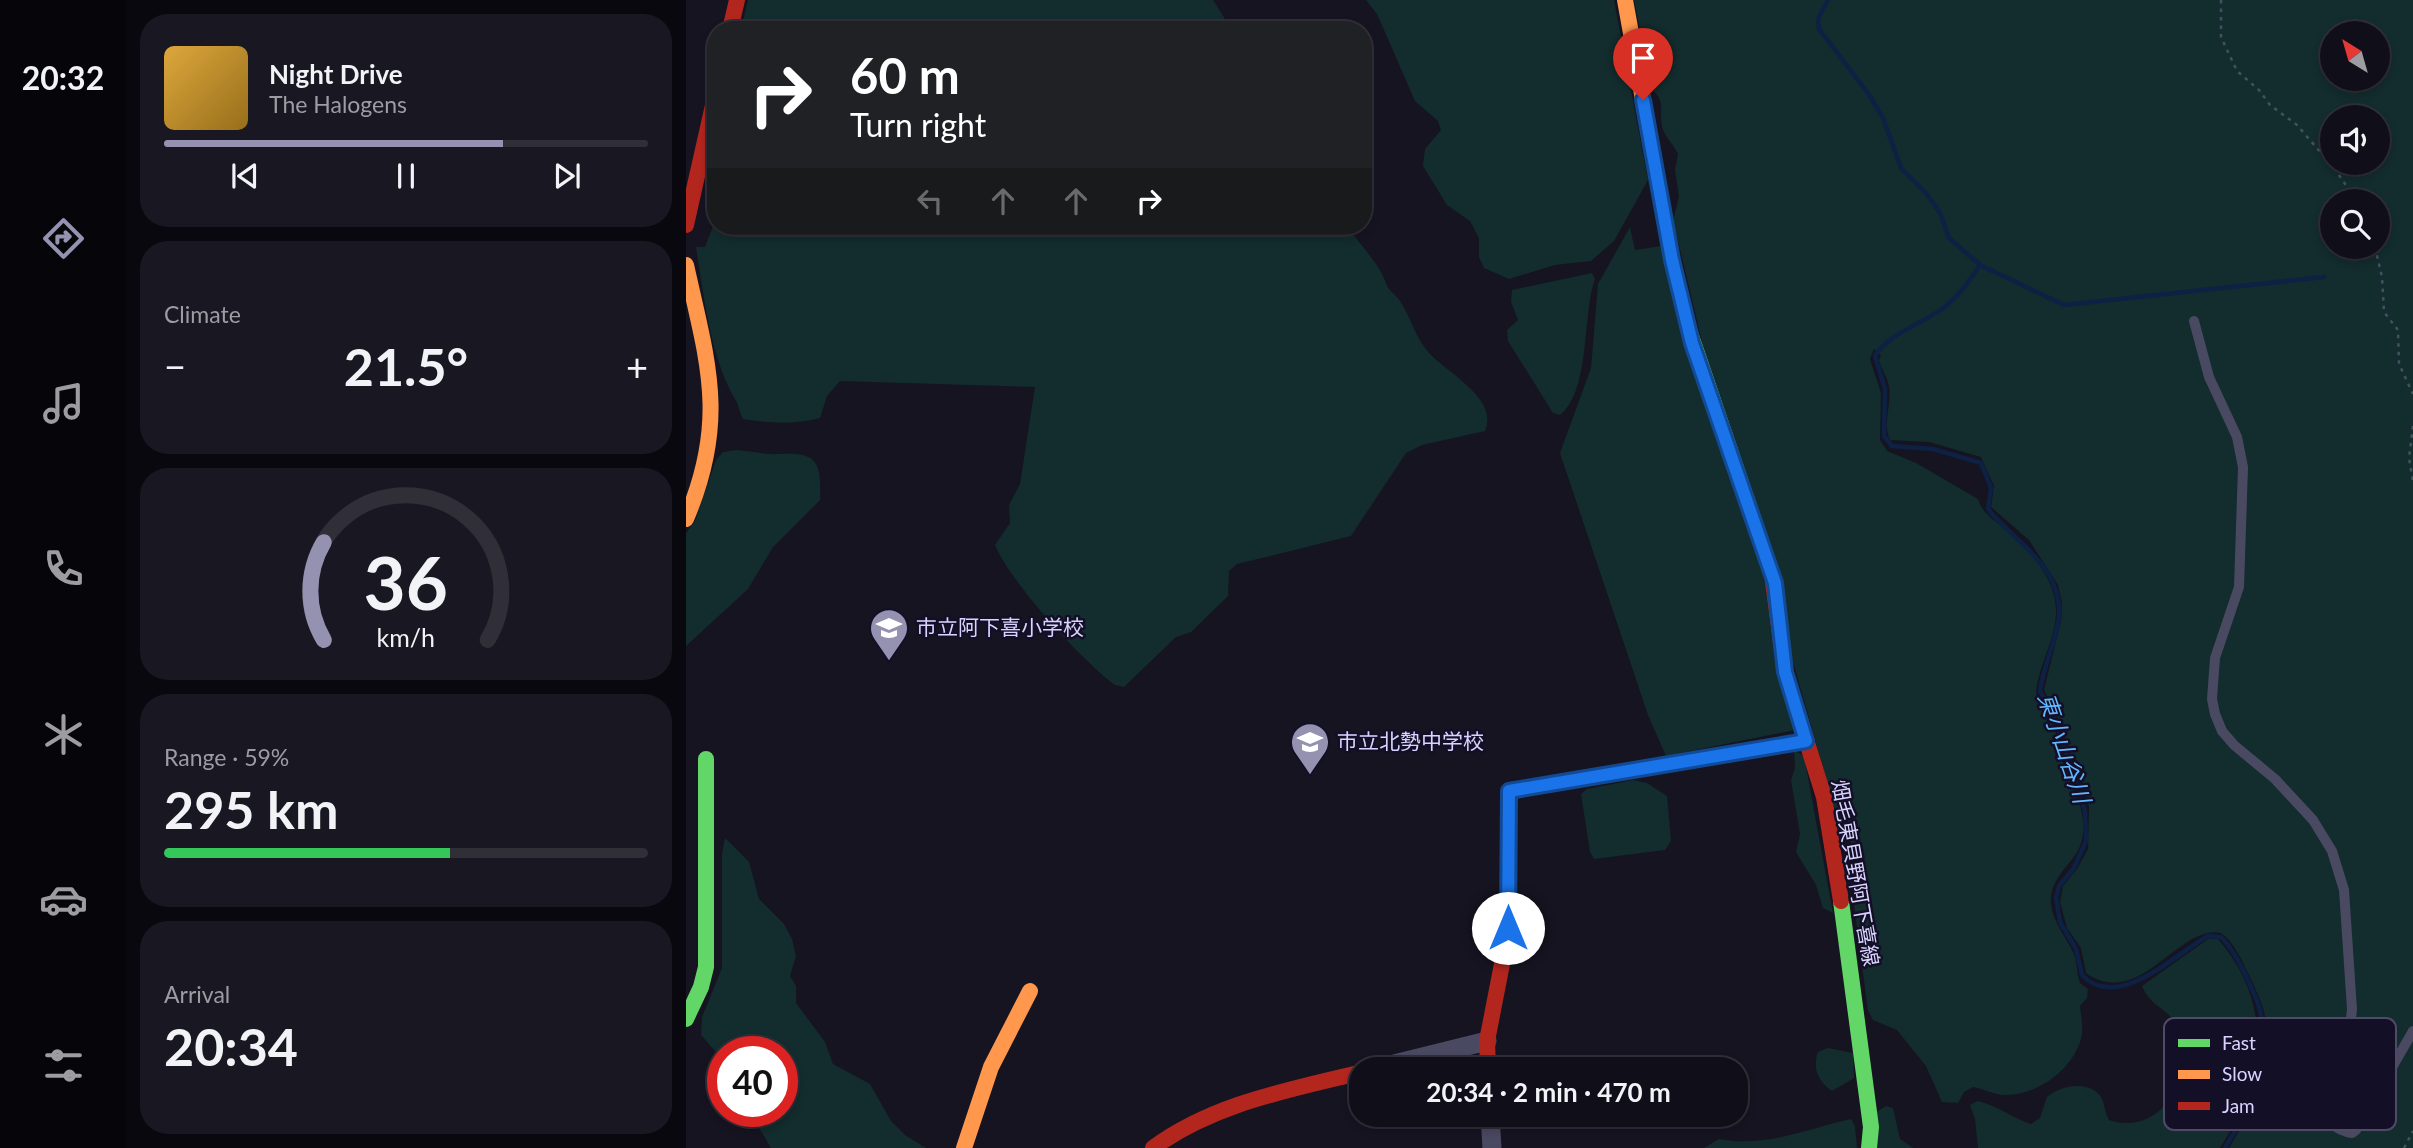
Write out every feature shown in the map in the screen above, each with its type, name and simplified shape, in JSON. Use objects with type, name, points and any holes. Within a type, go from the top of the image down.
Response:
[{"type":"street","points":[[732,21],[737,0]]},
{"type":"street","name":"畑毛東貝野阿下喜線","points":[[1625,0],[1672,260],[1692,343],[1775,583],[1785,672],[1824,797],[1837,871],[1871,1127],[1870,1148]]},
{"type":"street","points":[[686,225],[707,132]]},
{"type":"street","points":[[686,265],[710,370],[710,404],[705,465],[697,496],[686,519]]},
{"type":"street","points":[[1488,1057],[1487,1041],[1508,928],[1509,791],[1806,741]]},
{"type":"street","points":[[686,1020],[701,987],[706,967],[706,759]]},
{"type":"street","points":[[967,1147],[985,1080],[1008,1029],[1030,991]]},
{"type":"street","points":[[1422,1057],[1487,1041]]},
{"type":"street","points":[[1153,1148],[1169,1133],[1198,1118],[1349,1076]]},
{"type":"street","points":[[1491,1127],[1492,1148]]},
{"type":"lane","points":[[2194,321],[2209,377],[2237,437],[2243,467],[2239,587],[2215,658],[2212,699],[2215,714],[2222,731],[2234,745],[2275,779],[2312,820],[2332,851],[2344,890],[2351,1018]]},
{"type":"lane","points":[[2396,1061],[2413,1031]]},
{"type":"lane","points":[[2339,1130],[2352,1133],[2356,1130]]},
{"type":"path","points":[[2221,0],[2221,37],[2237,71],[2259,90],[2270,105],[2297,125],[2349,189]]},
{"type":"path","points":[[2378,259],[2382,276],[2384,312],[2398,330],[2399,364],[2413,394]]},
{"type":"path","points":[[2413,426],[2409,458],[2413,482]]},
{"type":"path","points":[[2404,1148],[2413,1131]]},
{"type":"green space","points":[[748,0],[1213,0],[1226,21],[743,21]]},
{"type":"green space","points":[[1366,0],[1614,0],[1648,180],[1614,241],[1591,261],[1555,265],[1509,279],[1484,268],[1479,257],[1479,238],[1470,221],[1447,205],[1423,166],[1425,149],[1441,130],[1438,121],[1415,101],[1377,14]]},
{"type":"green space","points":[[1634,0],[2413,0],[2413,1148],[2229,1148],[2239,1130],[2396,1130],[2396,1018],[2265,1018],[2262,1004],[2243,962],[2221,933],[2205,934],[2189,941],[2141,975],[2124,982],[2106,982],[2086,973],[2081,948],[2067,928],[2060,902],[2063,886],[2088,849],[2089,807],[2058,719],[2044,690],[2061,621],[2062,603],[2058,585],[2029,540],[1991,507],[1994,486],[1981,457],[1929,442],[1890,440],[1887,427],[1889,387],[1879,360],[1881,355],[1874,349],[1870,359],[1881,393],[1880,440],[1887,451],[1916,463],[1978,499],[1988,515],[2029,551],[2052,589],[2056,620],[2036,692],[2053,725],[2062,761],[2082,814],[2083,832],[2079,849],[2055,883],[2051,902],[2055,920],[2075,956],[2080,983],[2088,989],[2087,998],[2080,1006],[2082,1027],[2077,1050],[2052,1079],[2030,1091],[2017,1094],[2001,1095],[1973,1087],[1964,1092],[1958,1103],[1942,1102],[1926,1066],[1897,1030],[1873,1020],[1868,1011],[1851,881],[1856,866],[1856,850],[1842,834],[1703,346],[1673,220],[1679,197],[1675,170],[1678,154],[1663,130],[1661,103],[1651,89],[1650,69],[1661,53],[1658,43],[1640,30]]},
{"type":"green space","points":[[1630,227],[1635,250],[1661,246],[1767,587],[1795,730],[1666,756],[1648,715],[1560,453],[1591,368],[1598,284]]},
{"type":"green space","points":[[710,235],[1354,235],[1374,262],[1389,289],[1400,301],[1425,348],[1477,395],[1487,418],[1485,431],[1422,445],[1406,453],[1351,536],[1237,564],[1229,571],[1228,596],[1191,632],[1176,637],[1124,687],[1115,685],[1084,658],[1048,620],[1003,561],[995,545],[1010,523],[1009,505],[1020,484],[1035,387],[840,381],[827,396],[820,418],[781,423],[743,419],[719,364],[705,306],[696,247],[705,247]]},
{"type":"green space","points":[[1592,273],[1595,279],[1577,388],[1560,415],[1553,413],[1508,341],[1507,330],[1518,320],[1511,302],[1512,290]]},
{"type":"green space","points":[[736,450],[803,455],[810,458],[815,462],[820,477],[820,500],[773,547],[748,589],[686,646],[686,533],[695,521],[716,460],[723,452]]},
{"type":"green space","points":[[1794,750],[1804,756],[1833,913],[1823,908],[1816,885],[1796,852],[1800,834],[1791,780],[1795,768]]},
{"type":"green space","points":[[1633,780],[1647,783],[1667,796],[1671,841],[1665,850],[1594,859],[1590,852],[1581,794],[1587,789]]},
{"type":"green space","points":[[725,838],[749,862],[759,899],[784,924],[792,939],[796,956],[790,976],[796,986],[796,1003],[825,1042],[833,1064],[870,1084],[891,1121],[905,1135],[926,1148],[771,1148],[759,1127],[798,1127],[798,1036],[707,1036],[707,1042],[701,1035],[702,1017],[722,968],[722,854]]},
{"type":"green space","points":[[2208,939],[2218,939],[2236,964],[2249,990],[2256,1018],[2172,1018],[2151,1000],[2142,986]]},
{"type":"green space","points":[[1828,1048],[1853,1053],[1854,1078],[1832,1091],[1823,1083],[1816,1069],[1818,1052]]},
{"type":"green space","points":[[2084,1086],[2102,1099],[2109,1120],[2138,1122],[2164,1106],[2164,1130],[2230,1130],[2220,1148],[1978,1148],[1975,1119],[1970,1105],[1978,1101],[1991,1105],[2031,1124],[2040,1118],[2047,1097],[2060,1089]]},
{"type":"green space","points":[[1886,1106],[1893,1108],[1900,1139],[1913,1148],[1877,1148],[1875,1113]]},
{"type":"green space","points":[[1851,1119],[1855,1126],[1857,1148],[1704,1148],[1719,1139],[1769,1139]]},
{"type":"waterway","name":"東小山谷川","points":[[1828,0],[1818,19],[1819,29],[1870,96],[1883,118],[1901,168],[1926,193],[1940,213],[1949,238],[1980,265],[1951,301],[1939,311],[1895,336],[1875,356],[1885,389],[1884,436],[1892,446],[1933,449],[1981,463],[1991,488],[1988,508],[2039,561],[2055,589],[2059,605],[2058,623],[2040,691],[2056,722],[2085,811],[2086,841],[2074,868],[2059,886],[2056,897],[2060,922],[2076,949],[2082,975],[2096,985],[2112,987],[2129,984],[2164,966],[2208,936],[2221,937],[2232,950],[2245,974],[2256,998],[2261,1018]]},
{"type":"waterway","points":[[1980,265],[2064,305],[2324,277]]},
{"type":"waterway","name":"東小山谷川","points":[[2225,1148],[2235,1130]]},
{"type":"traffic: fast","points":[[1687,324],[1772,574]]},
{"type":"traffic: fast","points":[[686,1019],[701,987],[706,967],[706,759]]},
{"type":"traffic: fast","points":[[1841,901],[1871,1127],[1869,1148]]},
{"type":"traffic: slow","points":[[1625,0],[1672,260],[1687,324]]},
{"type":"traffic: slow","points":[[686,265],[707,363],[710,392],[707,451],[686,519]]},
{"type":"traffic: slow","points":[[1509,801],[1509,791],[1806,741]]},
{"type":"traffic: slow","points":[[964,1148],[991,1067],[1030,991]]},
{"type":"traffic: jam","points":[[732,21],[737,0]]},
{"type":"traffic: jam","points":[[686,225],[707,132]]},
{"type":"traffic: jam","points":[[1772,574],[1785,672],[1824,797],[1841,901]]},
{"type":"traffic: jam","points":[[1488,1057],[1487,1041],[1509,928],[1509,801]]},
{"type":"traffic: jam","points":[[1153,1148],[1201,1120],[1227,1109],[1280,1092],[1349,1075]]},
{"type":"place","name":"市立阿下喜小学校","points":[[889,662]]},
{"type":"place","name":"市立北勢中学校","points":[[1310,776]]},
{"type":"route","points":[[1508,928],[1509,791],[1806,741],[1785,672],[1775,583],[1692,343],[1672,260],[1643,100]]}]
